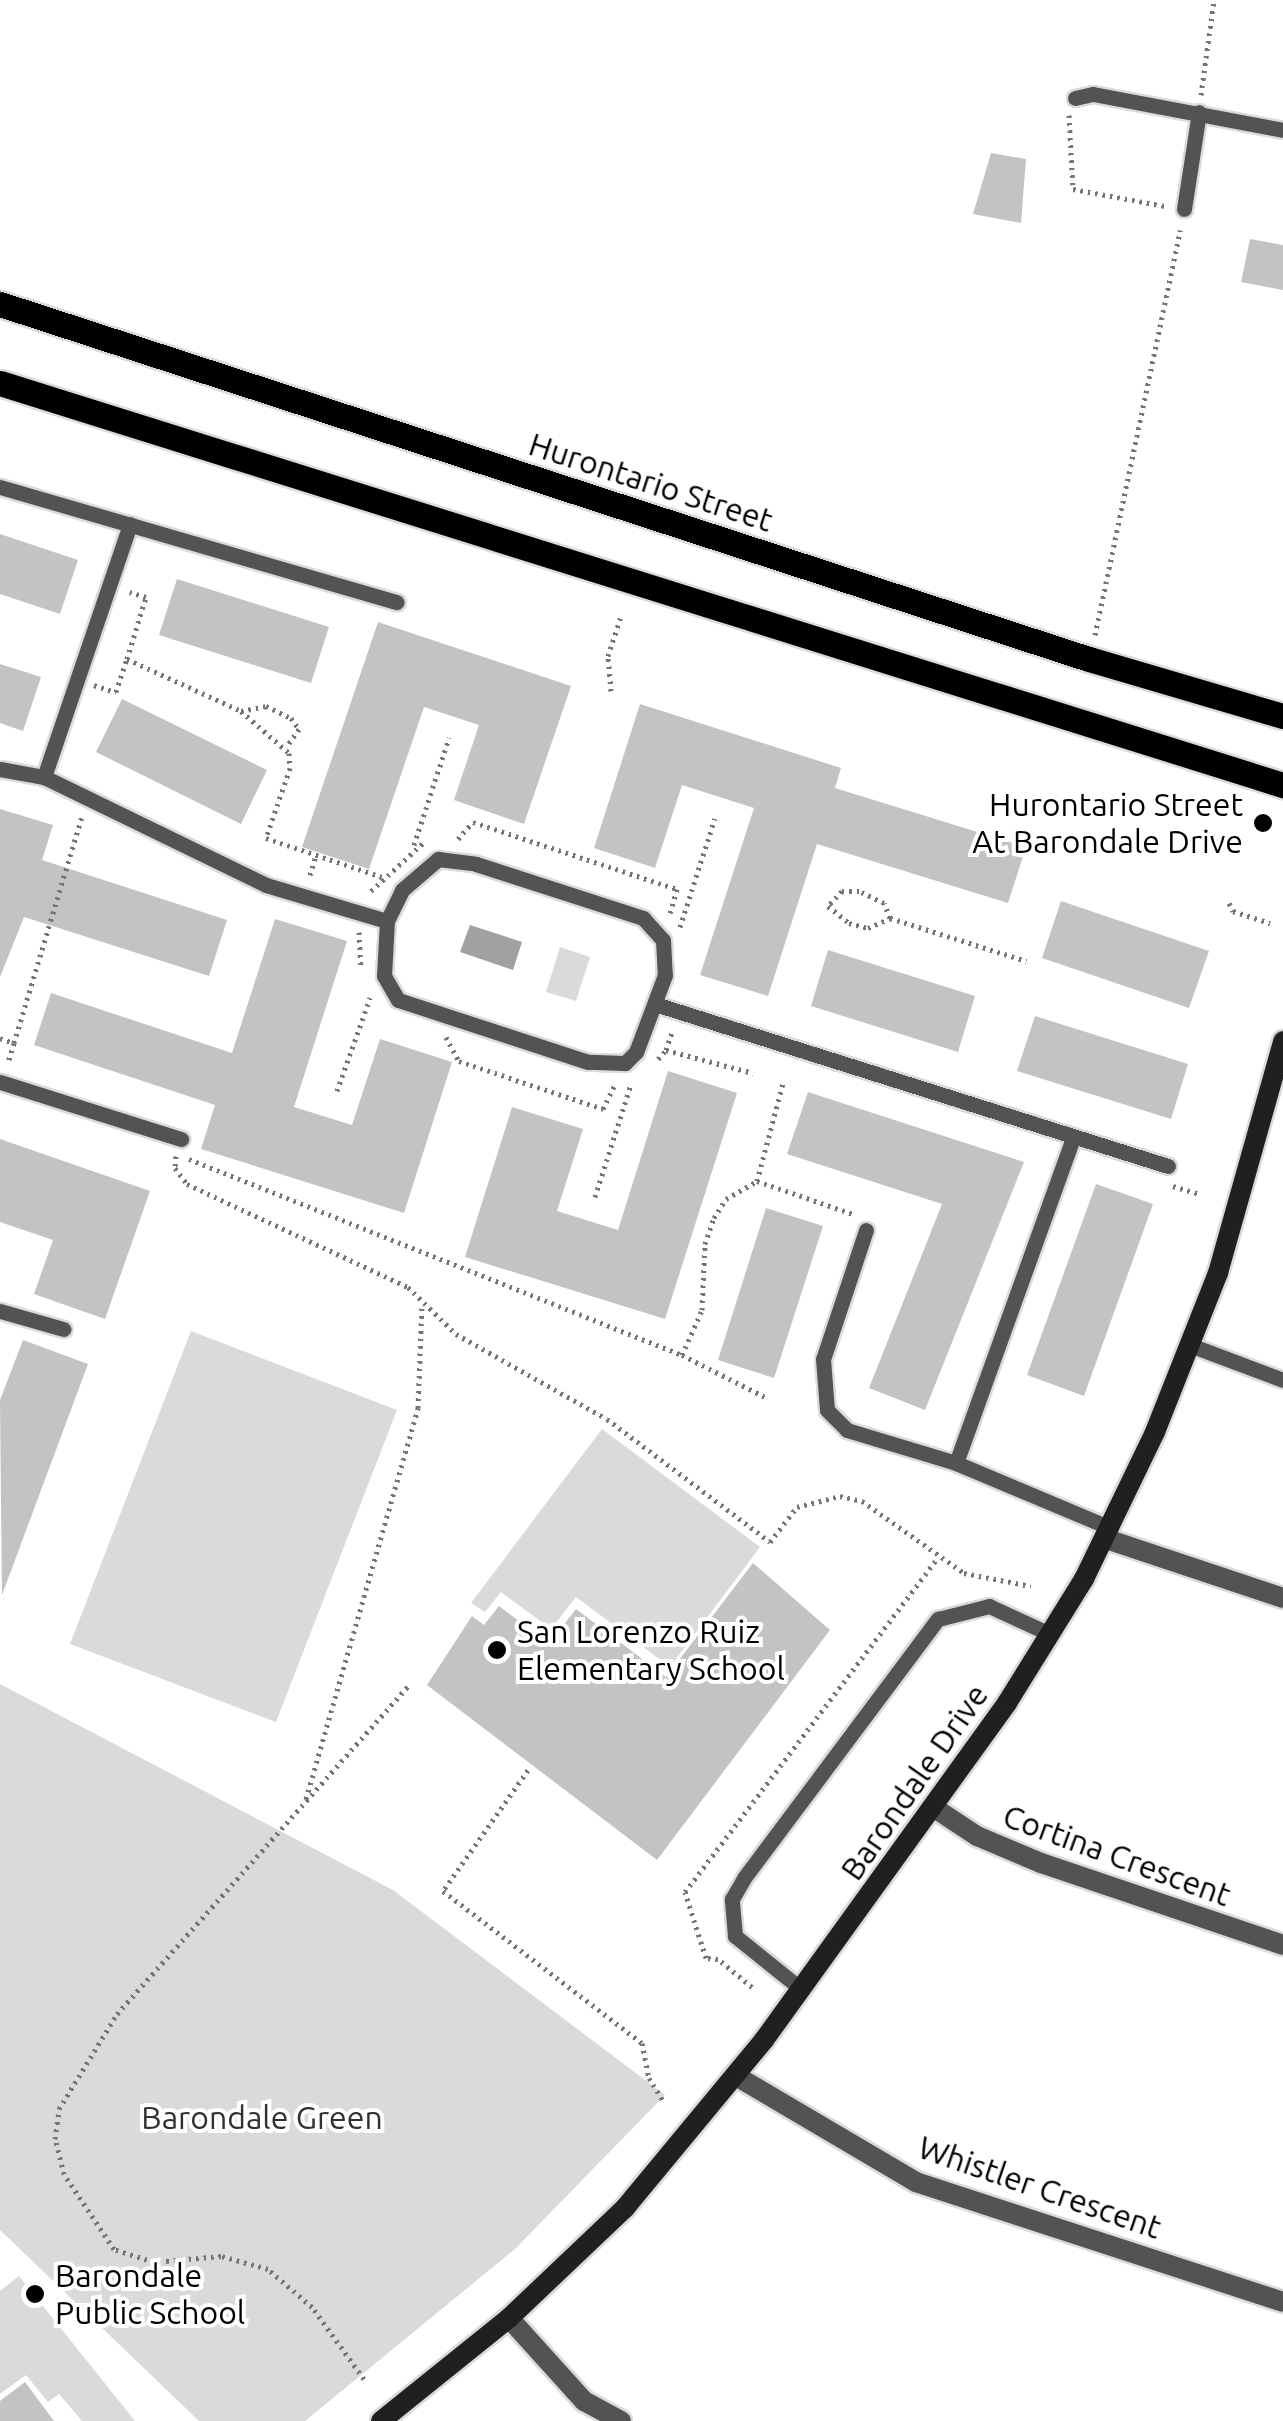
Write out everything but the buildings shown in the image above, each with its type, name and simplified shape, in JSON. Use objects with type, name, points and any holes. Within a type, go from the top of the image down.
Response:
[{"type":"main road","name":"Hurontario Street","points":[[0,304],[1090,659],[1283,716]]},
{"type":"main road","points":[[0,383],[1283,785]]},
{"type":"street","name":"Barondale Drive","points":[[381,2421],[510,2318],[625,2208],[736,2076],[936,1808],[1050,1634],[1109,1534],[1190,1344],[1245,1187],[1283,1041]]},
{"type":"street","points":[[1109,1534],[1283,1598]]},
{"type":"street","name":"Cortina Crescent","points":[[936,1808],[977,1836],[1041,1863],[1283,1945]]},
{"type":"street","name":"Whistler Crescent","points":[[736,2076],[916,2182],[1283,2302]]},
{"type":"street","points":[[510,2318],[584,2401],[621,2421]]},
{"type":"lane","points":[[1074,98],[1094,94],[1283,130]]},
{"type":"lane","points":[[1184,209],[1199,112]]},
{"type":"lane","points":[[0,487],[397,602]]},
{"type":"lane","points":[[44,777],[130,524]]},
{"type":"lane","points":[[0,769],[44,777],[266,885],[387,920]]},
{"type":"lane","points":[[438,859],[586,896],[643,918],[663,940],[665,975],[636,1052],[625,1063],[588,1062],[398,1000],[384,976],[387,920],[402,890],[438,859]]},
{"type":"lane","points":[[655,1004],[1168,1166]]},
{"type":"lane","points":[[0,1082],[179,1147]]},
{"type":"lane","points":[[956,1463],[1074,1138]]},
{"type":"lane","points":[[864,1235],[823,1359],[827,1410],[847,1430],[956,1463],[1109,1534]]},
{"type":"lane","points":[[0,1311],[63,1329]]},
{"type":"lane","points":[[1190,1344],[1283,1380]]},
{"type":"lane","points":[[801,1989],[736,1936],[732,1900],[744,1878],[938,1619],[989,1606],[1050,1634]]},
{"type":"path","points":[[1199,112],[1214,0]]},
{"type":"path","points":[[1074,98],[1067,174],[1073,190],[1184,209],[1090,659]]},
{"type":"path","points":[[77,679],[116,692],[146,596],[109,585]]},
{"type":"path","points":[[611,691],[608,656],[620,618]]},
{"type":"path","points":[[127,659],[241,711],[253,728],[287,746]]},
{"type":"path","points":[[241,711],[266,706],[291,718],[299,729],[287,746],[290,768],[266,838],[382,877]]},
{"type":"path","points":[[414,846],[449,738]]},
{"type":"path","points":[[8,1063],[87,797]]},
{"type":"path","points":[[680,927],[715,818]]},
{"type":"path","points":[[310,875],[316,855]]},
{"type":"path","points":[[890,918],[884,903],[859,891],[842,891],[828,906],[832,915],[868,928],[890,918],[1026,961]]},
{"type":"path","points":[[1229,903],[1233,911],[1270,923]]},
{"type":"path","points":[[337,1090],[370,998]]},
{"type":"path","points":[[666,1050],[674,1026]]},
{"type":"path","points":[[0,1038],[14,1043]]},
{"type":"path","points":[[595,1196],[632,1081]]},
{"type":"path","points":[[682,1356],[702,1310],[705,1244],[714,1218],[726,1199],[757,1181],[783,1084]]},
{"type":"path","points":[[765,1397],[682,1356],[179,1147],[175,1168],[187,1184],[408,1287],[422,1305],[456,1334],[607,1419],[770,1542],[797,1507],[840,1496],[862,1502],[936,1560],[964,1574],[1031,1586]]},
{"type":"path","points":[[757,1181],[856,1215],[849,1234],[864,1235]]},
{"type":"path","points":[[1162,1182],[1199,1194]]},
{"type":"path","points":[[305,1802],[418,1408],[422,1305]]},
{"type":"path","points":[[752,1987],[718,1959],[706,1958],[685,1892],[936,1560]]},
{"type":"path","points":[[364,2379],[312,2307],[268,2270],[221,2256],[154,2262],[114,2250],[64,2174],[54,2140],[59,2109],[117,2014],[410,1684]]},
{"type":"path","points":[[528,1770],[444,1891],[642,2043],[649,2078],[664,2102]]},
{"type":"green space","points":[[560,947],[590,957],[576,1001],[546,992]]},
{"type":"green space","points":[[191,1331],[397,1410],[276,1722],[70,1644]]},
{"type":"green space","points":[[602,1429],[760,1547],[670,1667],[576,1597],[551,1629],[501,1592],[485,1612],[471,1603]]},
{"type":"green space","name":"Barondale Green","points":[[0,1684],[393,1890],[665,2095],[515,2249],[305,2421],[199,2421],[0,2230]]},
{"type":"green space","points":[[19,2276],[135,2421],[82,2421],[59,2394],[48,2402],[26,2375],[0,2394],[0,2291]]},
{"type":"shaded area","points":[[470,925],[522,942],[513,970],[460,952]]},
{"type":"place","name":"Hurontario Street At Barondale Drive","points":[[1263,823]]},
{"type":"place","name":"San Lorenzo Ruiz Elementary School","points":[[497,1650]]},
{"type":"place","name":"Barondale Public School","points":[[35,2294]]}]
